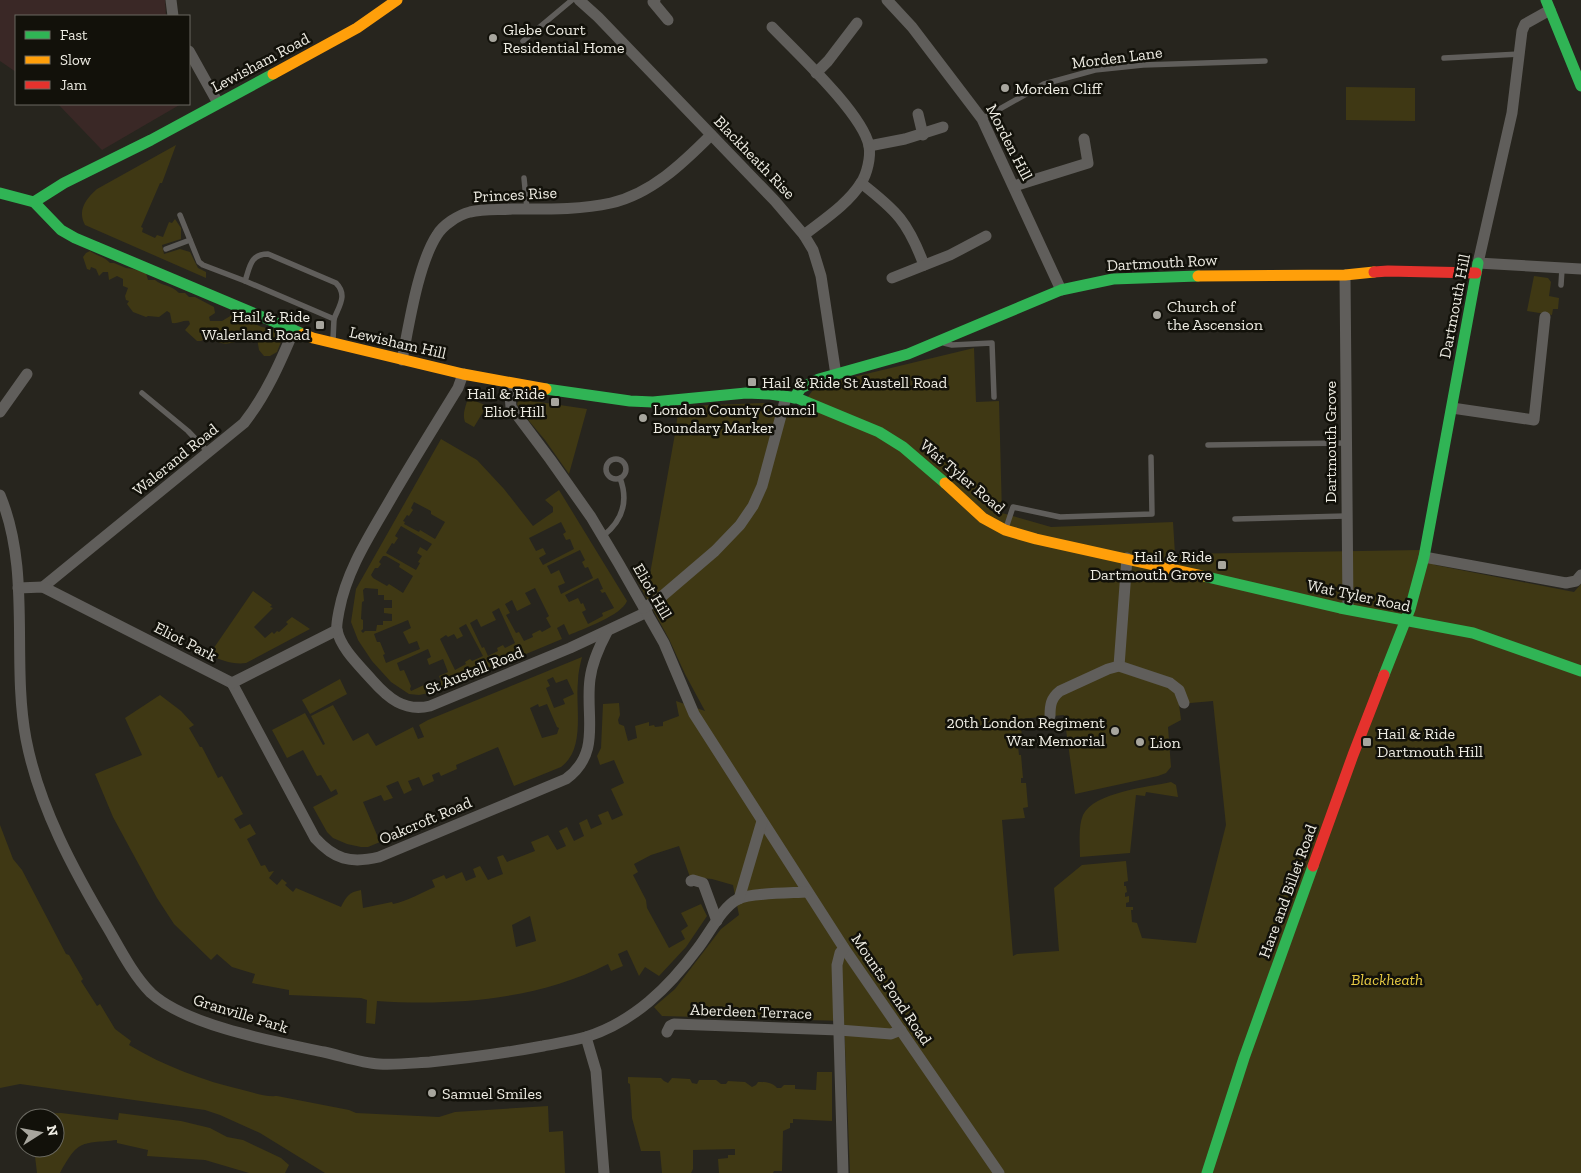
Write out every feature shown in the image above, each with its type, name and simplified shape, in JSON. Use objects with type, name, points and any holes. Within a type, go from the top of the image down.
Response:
[{"type":"main road","name":"Lewisham Road","points":[[34,202],[64,183],[152,140],[218,102],[357,28],[397,0]]},
{"type":"main road","points":[[1547,3],[1581,86]]},
{"type":"main road","points":[[0,193],[34,202]]},
{"type":"main road","name":"Lewisham Hill","points":[[34,202],[61,230],[76,238],[294,330],[332,343],[508,383],[630,401],[653,402],[746,394],[770,394],[790,397]]},
{"type":"main road","name":"Dartmouth Row","points":[[836,375],[873,365],[940,342],[972,326],[1061,290],[1114,279],[1186,276],[1345,275],[1388,271],[1477,268]]},
{"type":"main road","name":"Dartmouth Hill","points":[[1406,622],[1424,557],[1477,268]]},
{"type":"main road","points":[[790,397],[808,384],[836,375]]},
{"type":"main road","name":"Wat Tyler Road","points":[[790,397],[879,432],[903,447],[928,467],[983,518],[1005,530],[1036,539],[1127,558],[1253,589],[1406,622],[1473,633],[1581,671]]},
{"type":"main road","name":"Hare and Billet Road","points":[[1206,1173],[1244,1058],[1353,755],[1406,622]]},
{"type":"street","points":[[171,0],[173,15]]},
{"type":"street","name":"Blackheath Rise","points":[[579,0],[598,17],[775,201],[804,235],[813,250],[821,276],[836,375]]},
{"type":"street","points":[[655,0],[652,2],[668,20]]},
{"type":"street","name":"Morden Hill","points":[[887,0],[912,28],[982,118],[1061,290]]},
{"type":"street","name":"Dartmouth Hill","points":[[1477,268],[1505,151],[1525,24],[1547,3]]},
{"type":"street","points":[[816,73],[828,61],[857,23]]},
{"type":"street","points":[[772,27],[833,91],[856,119],[869,146],[866,171],[861,183],[837,208],[804,235]]},
{"type":"street","points":[[190,53],[218,102]]},
{"type":"street","points":[[918,114],[923,134]]},
{"type":"street","points":[[869,146],[923,134],[943,127]]},
{"type":"street","name":"Princes Rise","points":[[402,360],[427,254],[437,234],[451,221],[470,212],[576,207],[612,203],[641,192],[667,176],[711,135]]},
{"type":"street","points":[[1014,186],[1088,163],[1084,139]]},
{"type":"street","points":[[861,183],[893,209],[903,220],[915,241],[924,265]]},
{"type":"street","points":[[892,278],[962,250],[986,236]]},
{"type":"street","name":"Dartmouth Row","points":[[1477,268],[1581,269]]},
{"type":"street","name":"Dartmouth Grove","points":[[1345,275],[1348,609]]},
{"type":"street","points":[[1452,408],[1534,420],[1545,317]]},
{"type":"street","name":"Walerand Road","points":[[43,586],[244,423],[258,406],[279,367],[294,330]]},
{"type":"street","points":[[0,412],[27,374]]},
{"type":"street","points":[[232,683],[337,631],[341,602],[353,566],[458,388],[463,374]]},
{"type":"street","name":"Eliot Hill","points":[[508,383],[511,407],[550,459],[603,536],[664,643],[694,714],[762,821]]},
{"type":"street","name":"St Austell Road","points":[[337,631],[351,656],[382,692],[400,705],[412,708],[430,706],[607,632],[646,610],[715,551],[740,525],[753,506],[762,486],[790,397]]},
{"type":"street","name":"Granville Park","points":[[0,495],[14,543],[18,588],[20,691],[27,744],[36,778],[56,828],[88,896],[138,978],[152,994],[181,1011],[215,1025],[248,1035],[377,1064],[411,1063],[484,1056],[586,1037],[620,1023],[645,1006],[673,978],[726,910],[739,898],[762,821]]},
{"type":"street","points":[[1424,557],[1566,583],[1576,581],[1581,575]]},
{"type":"street","points":[[1119,666],[1127,558]]},
{"type":"street","points":[[18,588],[43,586]]},
{"type":"street","name":"Eliot Park","points":[[43,586],[232,683]]},
{"type":"street","name":"Oakcroft Road","points":[[232,683],[315,838],[325,850],[338,857],[363,861],[378,857],[566,779],[577,772],[584,761],[588,749],[590,724],[589,682],[592,668],[607,632]]},
{"type":"street","points":[[1050,716],[1050,705],[1054,696],[1060,691],[1108,668],[1119,666],[1170,683],[1179,690],[1184,703]]},
{"type":"street","name":"Mounts Pond Road","points":[[762,821],[844,948],[999,1173]]},
{"type":"street","points":[[690,881],[703,883],[717,921]]},
{"type":"street","points":[[739,898],[807,892]]},
{"type":"street","points":[[842,1173],[837,965],[840,953],[844,948]]},
{"type":"street","name":"Aberdeen Terrace","points":[[667,1032],[670,1026],[674,1024],[839,1030],[891,1034],[901,1030]]},
{"type":"street","points":[[586,1037],[596,1071],[604,1173]]},
{"type":"lane","points":[[523,41],[572,0]]},
{"type":"lane","points":[[1444,58],[1520,54]]},
{"type":"lane","name":"Morden Lane","points":[[982,118],[1044,84],[1095,70],[1143,65],[1265,61]]},
{"type":"lane","points":[[524,178],[527,209]]},
{"type":"lane","points":[[180,215],[199,262],[203,265],[245,281],[334,320]]},
{"type":"lane","points":[[166,249],[190,240]]},
{"type":"lane","points":[[245,281],[254,259],[260,254],[268,254],[336,283],[342,289],[343,297],[334,320],[332,343]]},
{"type":"lane","points":[[1561,286],[1562,269]]},
{"type":"lane","points":[[940,342],[952,345],[992,343],[994,397]]},
{"type":"lane","points":[[142,393],[188,431],[209,453]]},
{"type":"lane","points":[[1208,445],[1347,443]]},
{"type":"lane","points":[[1005,530],[1013,507],[1060,517],[1152,514],[1151,457]]},
{"type":"lane","points":[[603,536],[612,529],[620,516],[624,500],[620,478]]},
{"type":"lane","points":[[1235,519],[1346,516]]},
{"type":"shaded area","points":[[0,0],[165,0],[166,15],[15,15],[15,71],[0,61]]},
{"type":"shaded area","points":[[59,105],[179,105],[102,150]]},
{"type":"green space","points":[[1346,87],[1415,88],[1415,121],[1346,120]]},
{"type":"green space","points":[[176,145],[162,183],[160,183],[141,227],[143,228],[142,232],[155,238],[157,235],[163,237],[169,222],[172,223],[175,219],[181,228],[181,239],[162,245],[164,254],[180,249],[190,252],[198,268],[206,272],[206,278],[85,225],[83,220],[82,210],[84,205],[97,189]]},
{"type":"green space","points":[[90,251],[110,263],[146,273],[148,280],[155,280],[173,288],[179,293],[195,297],[214,307],[215,313],[209,317],[210,321],[222,321],[232,315],[284,334],[277,352],[270,356],[264,356],[259,350],[257,338],[227,344],[216,341],[210,336],[197,341],[185,330],[190,324],[189,321],[172,323],[170,313],[167,311],[159,317],[146,317],[133,312],[127,304],[129,301],[126,300],[125,296],[128,288],[123,286],[123,279],[117,276],[109,280],[108,272],[103,272],[99,276],[96,269],[91,267],[90,270],[87,269],[83,257]]},
{"type":"green space","points":[[1534,276],[1548,278],[1551,282],[1549,296],[1559,298],[1558,309],[1553,309],[1552,315],[1527,311]]},
{"type":"green space","name":"Blackheath","points":[[974,348],[976,402],[999,401],[1002,513],[1051,527],[1173,522],[1175,554],[1420,550],[1435,565],[1574,592],[1581,584],[1581,1173],[850,1173],[844,1021],[662,1016],[654,1007],[675,989],[721,929],[739,915],[733,885],[712,879],[690,877],[679,846],[651,855],[634,864],[638,872],[633,875],[646,900],[647,908],[669,948],[685,939],[681,931],[688,926],[681,913],[701,904],[707,916],[686,947],[659,976],[645,967],[639,976],[627,950],[618,954],[623,966],[611,971],[608,964],[553,986],[524,993],[465,1001],[377,1001],[375,1024],[366,1023],[367,1000],[361,998],[289,995],[289,990],[252,983],[255,974],[232,967],[217,954],[211,960],[174,924],[157,898],[113,817],[95,774],[142,755],[125,718],[160,695],[181,711],[194,725],[189,728],[200,747],[202,747],[218,778],[222,776],[243,814],[234,819],[240,829],[250,824],[256,834],[247,839],[261,866],[265,865],[269,872],[274,871],[269,878],[277,885],[282,879],[287,883],[285,885],[293,892],[296,888],[341,907],[348,896],[361,890],[363,908],[392,902],[393,904],[398,903],[435,887],[432,880],[444,875],[446,879],[462,872],[466,881],[476,877],[473,869],[480,866],[488,880],[503,874],[497,857],[503,855],[507,862],[535,851],[531,842],[548,835],[557,850],[566,846],[559,831],[567,827],[574,841],[584,836],[579,823],[587,819],[591,829],[602,824],[598,815],[608,811],[612,820],[623,815],[611,789],[624,783],[614,760],[600,765],[597,756],[601,748],[603,704],[619,703],[620,715],[618,720],[619,724],[624,726],[628,741],[637,738],[635,726],[649,722],[649,726],[663,726],[663,722],[679,716],[676,701],[705,711],[634,575],[650,574],[678,411],[685,406],[763,403],[798,410],[816,386]],"holes":[[[1213,701],[1226,825],[1196,943],[1142,938],[1137,923],[1132,922],[1131,910],[1133,910],[1133,907],[1126,907],[1126,903],[1129,902],[1129,896],[1125,897],[1127,892],[1126,886],[1124,886],[1124,882],[1128,881],[1126,861],[1082,865],[1054,888],[1059,951],[1017,954],[1013,956],[1002,820],[1025,818],[1023,808],[1028,807],[1026,783],[1021,783],[1021,778],[1023,778],[1021,755],[1019,755],[1018,746],[1023,745],[1020,719],[1064,715],[1075,794],[1166,773],[1171,767],[1168,727],[1181,720],[1179,704]],[[530,916],[536,941],[516,947],[512,925]]]},
{"type":"green space","points":[[468,398],[486,407],[474,427],[465,422],[464,419]]},
{"type":"green space","points":[[519,399],[587,409],[569,474],[545,440],[519,409],[517,404]]},
{"type":"green space","points":[[441,439],[477,460],[504,489],[533,526],[553,512],[553,507],[545,500],[559,490],[627,601],[624,606],[610,616],[569,635],[564,624],[557,628],[562,639],[457,680],[429,693],[419,695],[409,694],[391,682],[372,661],[358,640],[351,622],[356,589]],"holes":[[[414,502],[431,511],[431,514],[445,522],[435,539],[420,530],[419,532],[404,524],[405,522],[403,521],[413,510],[411,508]],[[561,522],[566,532],[563,534],[566,540],[570,539],[574,549],[543,565],[539,558],[546,554],[543,548],[536,551],[529,538]],[[401,526],[432,544],[427,551],[420,547],[417,553],[422,556],[416,570],[386,553],[392,543],[394,544],[398,538],[395,536]],[[580,550],[585,560],[582,562],[585,568],[588,567],[593,578],[561,594],[558,586],[565,583],[559,570],[551,574],[547,566]],[[383,556],[386,556],[400,564],[399,567],[413,576],[403,593],[389,584],[387,586],[373,578],[371,575],[375,568],[378,568],[381,564],[379,562]],[[598,578],[603,589],[600,590],[602,593],[605,592],[614,608],[602,613],[603,616],[588,624],[582,612],[586,610],[578,598],[569,602],[565,595]],[[365,588],[378,589],[378,595],[384,595],[384,600],[392,600],[392,608],[384,608],[384,613],[392,614],[392,621],[383,621],[383,625],[377,625],[376,631],[365,631],[363,633],[361,631],[363,629],[363,620],[361,619],[362,602],[364,601],[363,590]],[[535,588],[549,616],[546,618],[551,627],[542,632],[540,630],[532,634],[533,637],[524,641],[519,632],[516,633],[506,615],[510,613],[505,604],[512,600],[517,611],[531,604],[525,593]],[[499,608],[515,643],[505,648],[503,645],[497,648],[498,651],[488,656],[470,623],[477,619],[481,627],[496,620],[492,612]],[[408,620],[411,628],[403,632],[409,644],[417,641],[420,649],[386,663],[383,655],[385,654],[380,642],[377,642],[374,634]],[[466,624],[483,656],[472,661],[470,659],[465,662],[466,664],[455,670],[440,639],[446,635],[448,637],[454,634],[457,639],[463,636],[459,628]],[[428,649],[431,657],[427,659],[429,665],[443,659],[448,672],[439,676],[441,682],[426,689],[424,685],[411,691],[411,686],[404,670],[400,671],[397,663]]]},
{"type":"green space","points":[[253,591],[272,605],[270,607],[273,608],[254,627],[265,638],[272,632],[274,634],[277,631],[279,632],[288,624],[286,622],[292,617],[310,629],[246,663],[232,663],[209,655]]},
{"type":"green space","points":[[582,657],[577,691],[577,739],[569,759],[561,767],[514,786],[498,747],[456,765],[457,769],[441,776],[439,772],[432,775],[434,781],[423,786],[419,777],[408,781],[412,790],[404,794],[398,781],[386,786],[393,798],[384,801],[381,795],[363,802],[380,842],[368,847],[347,844],[333,838],[327,832],[313,807],[338,794],[336,789],[331,792],[321,775],[317,776],[303,750],[287,758],[272,730],[305,713],[323,745],[325,744],[311,716],[333,705],[353,741],[368,733],[376,746],[413,727],[418,739],[424,737],[419,725]],"holes":[[[553,677],[556,683],[567,679],[574,694],[563,699],[565,704],[554,708],[546,688],[550,686],[547,680]],[[538,704],[539,707],[547,704],[559,728],[557,734],[542,738],[530,708]]]},
{"type":"green space","points":[[340,679],[347,694],[310,714],[302,700]]},
{"type":"green space","points":[[1171,782],[1176,785],[1178,797],[1146,792],[1145,796],[1136,795],[1130,853],[1080,857],[1080,825],[1083,815],[1089,807],[1098,801],[1123,792]]},
{"type":"green space","points":[[0,825],[13,859],[22,870],[66,954],[69,955],[83,979],[81,981],[97,1006],[100,1004],[115,1029],[131,1041],[129,1045],[170,1066],[214,1082],[268,1096],[277,1096],[356,1113],[439,1117],[455,1112],[548,1106],[549,1132],[563,1131],[565,1173],[325,1173],[260,1133],[205,1110],[20,1084],[0,1088]]},
{"type":"green space","points":[[817,1072],[832,1072],[832,1121],[793,1119],[793,1123],[790,1123],[790,1128],[783,1131],[782,1171],[774,1171],[773,1173],[719,1173],[718,1159],[728,1158],[728,1155],[735,1155],[735,1149],[693,1150],[693,1169],[691,1173],[662,1173],[660,1151],[641,1151],[632,1118],[628,1077],[661,1078],[668,1083],[672,1078],[690,1079],[692,1083],[697,1084],[699,1080],[716,1080],[721,1084],[726,1084],[728,1081],[745,1082],[752,1087],[758,1082],[763,1082],[771,1083],[777,1088],[781,1088],[784,1085],[795,1085],[795,1089],[816,1090]]},
{"type":"green space","points":[[65,1113],[118,1120],[119,1113],[181,1121],[210,1128],[227,1137],[243,1140],[281,1158],[289,1165],[285,1173],[249,1173],[205,1160],[147,1156],[148,1150],[117,1143],[117,1140],[82,1145],[72,1154],[60,1173],[37,1173],[35,1158],[65,1158]]},
{"type":"traffic: fast","points":[[1546,0],[1581,86]]},
{"type":"traffic: fast","points":[[0,193],[34,202],[64,183],[151,140],[273,74]]},
{"type":"traffic: fast","points":[[34,202],[61,230],[75,238],[303,334]]},
{"type":"traffic: fast","points":[[1384,675],[1410,609],[1424,557],[1478,263]]},
{"type":"traffic: fast","points":[[794,398],[801,388],[819,379],[908,354],[1061,290],[1113,279],[1198,276]]},
{"type":"traffic: fast","points":[[546,389],[630,401],[653,402],[746,393],[797,398],[879,432],[903,447],[945,483]]},
{"type":"traffic: fast","points":[[1203,576],[1340,608],[1473,633],[1581,671]]},
{"type":"traffic: fast","points":[[1207,1173],[1244,1058],[1313,866]]},
{"type":"traffic: slow","points":[[273,74],[357,28],[397,0]]},
{"type":"traffic: slow","points":[[1198,276],[1345,275],[1374,272]]},
{"type":"traffic: slow","points":[[303,334],[463,374],[546,389]]},
{"type":"traffic: slow","points":[[945,483],[983,518],[1005,530],[1036,539],[1203,576]]},
{"type":"traffic: jam","points":[[1374,272],[1476,273]]},
{"type":"traffic: jam","points":[[1313,866],[1384,675]]},
{"type":"place","name":"Glebe Court Residential Home","points":[[493,38]]},
{"type":"place","name":"Morden Cliff","points":[[1005,88]]},
{"type":"place","name":"Church of the Ascension","points":[[1157,315]]},
{"type":"place","name":"Hail & Ride Walerland Road","points":[[320,325]]},
{"type":"place","name":"Hail & Ride St Austell Road","points":[[752,382]]},
{"type":"place","name":"Hail & Ride Eliot Hill","points":[[555,402]]},
{"type":"place","name":"London County Council Boundary Marker","points":[[643,418]]},
{"type":"place","name":"Hail & Ride Dartmouth Grove","points":[[1222,565]]},
{"type":"place","name":"20th London Regiment War Memorial","points":[[1115,731]]},
{"type":"place","name":"Lion","points":[[1140,742]]},
{"type":"place","name":"Hail & Ride Dartmouth Hill","points":[[1367,742]]},
{"type":"place","name":"Samuel Smiles","points":[[432,1093]]}]
